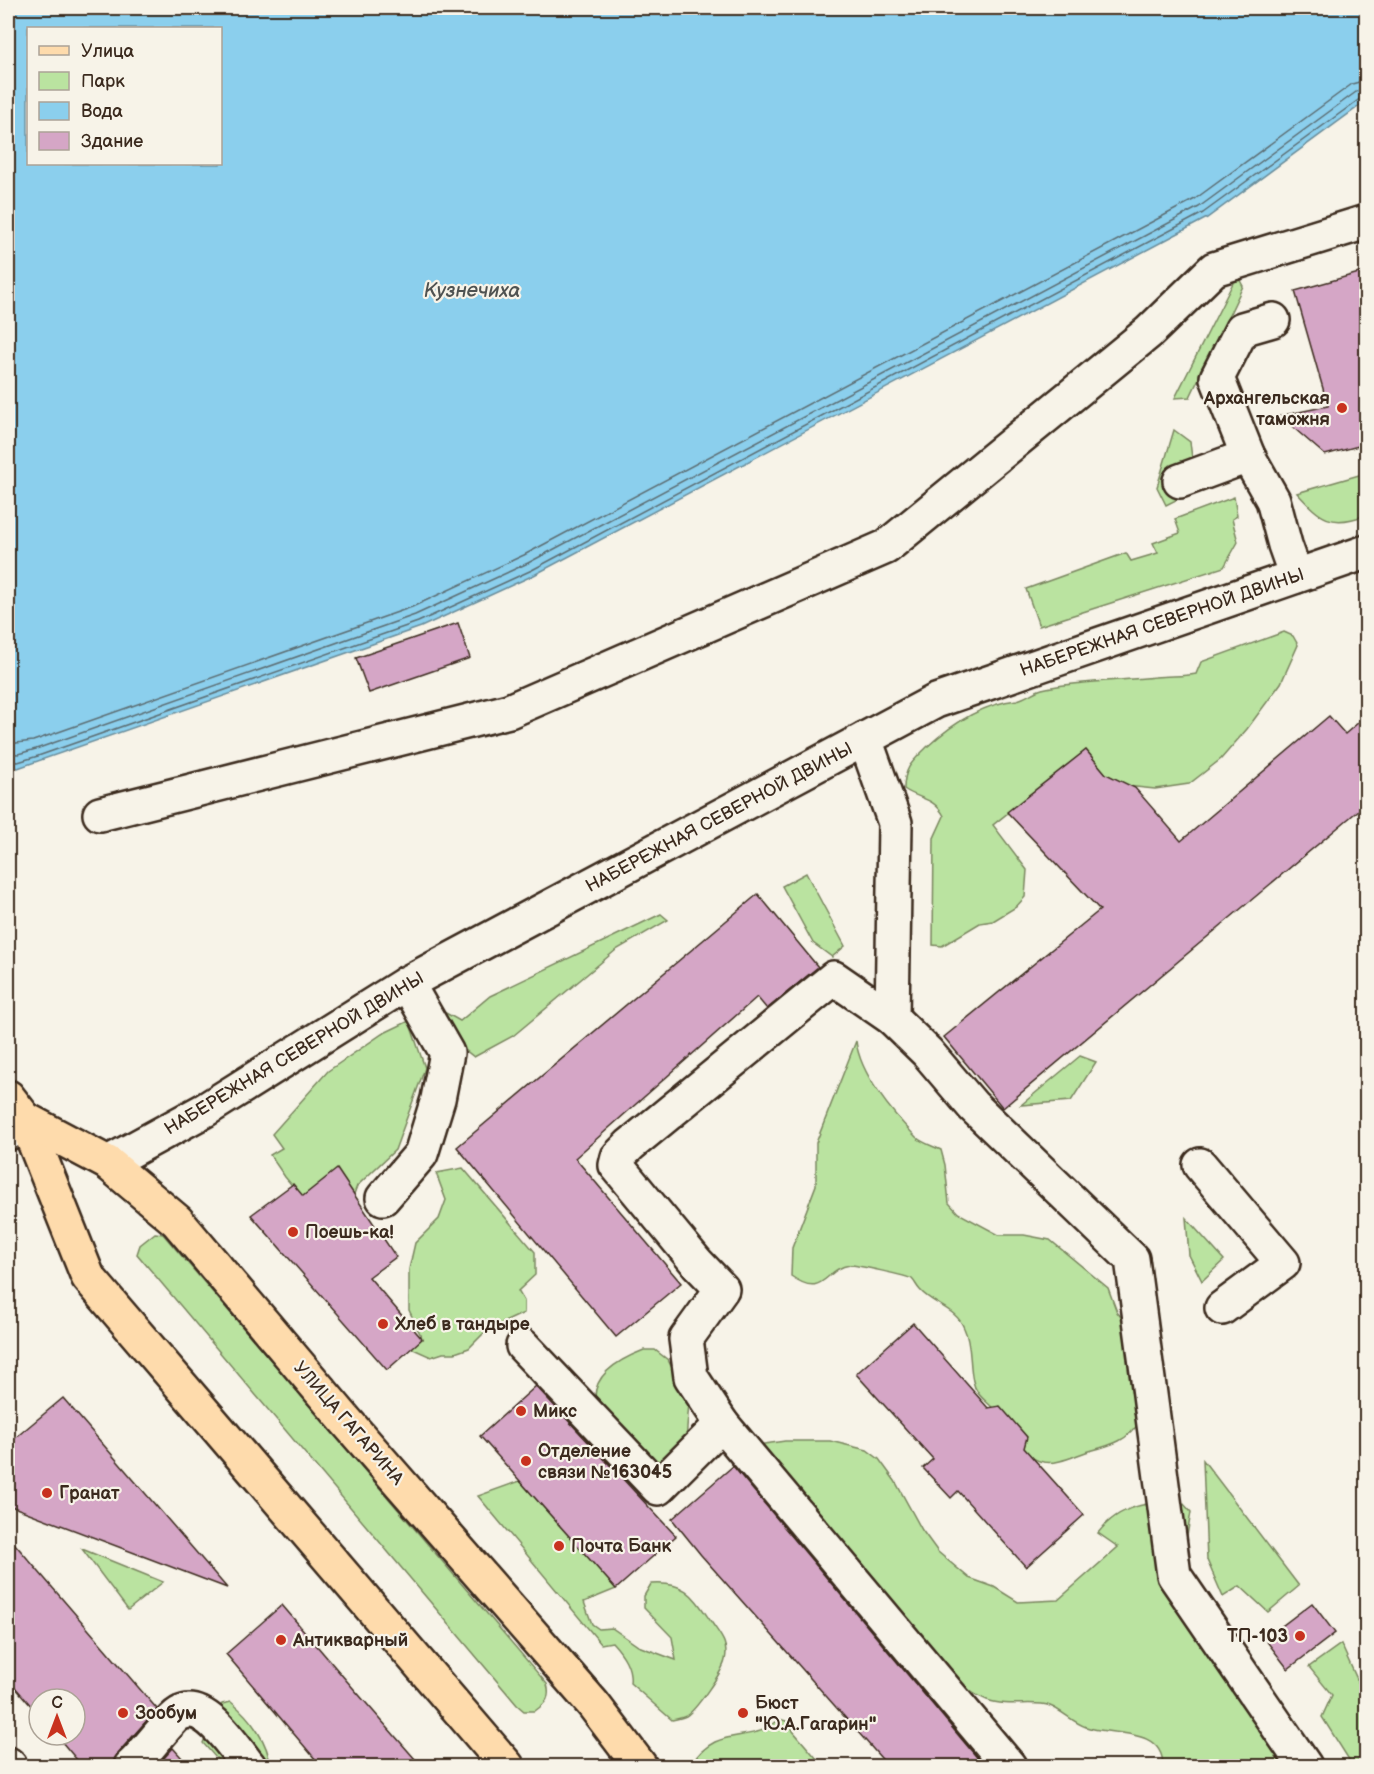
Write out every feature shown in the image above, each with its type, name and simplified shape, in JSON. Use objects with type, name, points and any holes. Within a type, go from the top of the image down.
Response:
[{"type":"main road","name":"УЛИЦА ГАГАРИНА","points":[[13,1116],[108,1163],[177,1221],[338,1412],[593,1704],[640,1767]]},
{"type":"main road","name":"УЛИЦА ГАГАРИНА","points":[[13,1116],[88,1277],[507,1767]]},
{"type":"street","points":[[100,814],[509,711],[886,547],[1149,332],[1214,269],[1366,222]]},
{"type":"street","points":[[1273,320],[1242,329],[1217,378],[1248,456],[1273,500],[1296,576]]},
{"type":"street","points":[[1180,481],[1248,456]]},
{"type":"street","name":"НАБЕРЕЖНАЯ СЕВЕРНОЙ ДВИНЫ","points":[[108,1163],[205,1110],[407,983],[936,701],[1366,552]]},
{"type":"street","points":[[865,739],[895,823],[892,1018]]},
{"type":"street","points":[[1009,1767],[722,1424],[690,1377],[686,1339],[722,1289],[616,1165],[618,1157],[834,978],[892,1018],[927,1052],[972,1106],[1132,1259],[1174,1575],[1305,1767]]},
{"type":"street","points":[[383,1198],[421,1154],[438,1099],[447,1053],[407,983]]},
{"type":"street","points":[[1200,1164],[1283,1263],[1222,1308]]},
{"type":"street","points":[[523,1346],[658,1488],[722,1424]]},
{"type":"street","points":[[131,1767],[180,1713],[194,1711],[211,1719],[249,1767]]},
{"type":"green space","points":[[1237,275],[1243,286],[1190,397],[1175,398]]},
{"type":"green space","points":[[1174,430],[1190,442],[1192,458],[1170,471],[1182,497],[1166,505],[1157,487]]},
{"type":"green space","points":[[1366,473],[1366,515],[1354,519],[1335,521],[1327,519],[1297,493]]},
{"type":"green space","points":[[1234,497],[1237,516],[1232,519],[1238,542],[1224,567],[1039,626],[1026,589],[1126,553],[1131,561],[1158,553],[1153,543],[1180,533],[1175,519]]},
{"type":"green space","points":[[1284,632],[1293,636],[1298,645],[1281,683],[1247,729],[1221,759],[1189,784],[1155,789],[1126,786],[1106,774],[1086,750],[993,825],[1027,870],[1025,897],[1016,907],[993,921],[980,923],[942,946],[933,945],[934,838],[944,816],[936,805],[904,789],[908,770],[927,747],[947,730],[980,710],[1020,699],[1039,690],[1083,683],[1196,674],[1201,662]]},
{"type":"green space","points":[[806,873],[845,946],[832,957],[813,943],[782,886]]},
{"type":"green space","points":[[661,914],[668,920],[616,950],[513,1036],[474,1057],[445,1034],[437,1008],[460,1021],[490,996]]},
{"type":"green space","points":[[409,1021],[425,1068],[395,1150],[357,1186],[354,1194],[322,1221],[285,1177],[270,1155],[282,1148],[272,1134],[328,1071],[382,1034]]},
{"type":"green space","points":[[856,1041],[870,1080],[888,1105],[918,1139],[941,1150],[949,1203],[958,1213],[999,1235],[1024,1235],[1050,1240],[1108,1288],[1117,1312],[1125,1322],[1139,1422],[1123,1439],[1063,1460],[1048,1463],[1038,1461],[1022,1448],[997,1413],[977,1391],[972,1375],[968,1341],[960,1321],[950,1311],[925,1295],[912,1279],[850,1265],[841,1267],[818,1284],[802,1283],[791,1276],[792,1248],[816,1185],[816,1143]]},
{"type":"green space","points":[[1080,1056],[1096,1062],[1071,1101],[1021,1105]]},
{"type":"green space","points":[[463,1168],[535,1252],[535,1275],[518,1291],[524,1301],[524,1313],[487,1330],[469,1348],[431,1357],[411,1348],[422,1338],[409,1310],[409,1269],[415,1243],[439,1219],[446,1200],[436,1173]]},
{"type":"green space","points":[[1186,1218],[1224,1260],[1202,1281],[1189,1255]]},
{"type":"green space","points":[[155,1233],[163,1234],[547,1684],[548,1697],[539,1708],[535,1711],[524,1711],[517,1705],[137,1254],[140,1245]]},
{"type":"green space","points":[[644,1350],[655,1350],[668,1360],[689,1402],[686,1441],[669,1463],[652,1463],[595,1397],[596,1388],[605,1373],[627,1357]]},
{"type":"green space","points":[[785,1441],[830,1441],[867,1450],[879,1459],[895,1481],[922,1530],[938,1552],[969,1578],[994,1587],[1018,1602],[1058,1600],[1118,1547],[1098,1533],[1116,1516],[1126,1510],[1147,1504],[1182,1502],[1191,1512],[1182,1566],[1294,1766],[1163,1766],[1161,1753],[1145,1738],[1086,1727],[1044,1704],[995,1702],[969,1690],[940,1664],[903,1616],[875,1588],[757,1445]]},
{"type":"green space","points":[[1203,1460],[1299,1586],[1268,1612],[1240,1586],[1223,1597],[1207,1560]]},
{"type":"green space","points":[[520,1481],[616,1589],[584,1602],[592,1624],[599,1629],[612,1628],[638,1646],[676,1660],[672,1637],[644,1608],[644,1596],[651,1584],[673,1585],[688,1593],[700,1606],[723,1640],[726,1654],[714,1681],[702,1699],[686,1716],[672,1720],[630,1683],[628,1666],[612,1642],[601,1644],[478,1496]]},
{"type":"green space","points":[[82,1549],[163,1582],[128,1610]]},
{"type":"green space","points":[[1341,1644],[1366,1699],[1366,1766],[1353,1766],[1322,1717],[1332,1695],[1309,1667]]},
{"type":"green space","points":[[231,1702],[257,1731],[266,1748],[270,1766],[223,1766],[203,1743],[222,1704]]},
{"type":"green space","points":[[779,1719],[790,1722],[793,1731],[823,1766],[690,1766],[701,1752],[712,1744],[723,1739],[758,1732]]},
{"type":"water","name":"Кузнечиха","points":[[8,8],[1366,8],[1366,101],[1207,218],[534,575],[421,627],[18,768],[8,766]]},
{"type":"building","points":[[1366,271],[1366,444],[1325,455],[1280,416],[1328,406],[1295,291]]},
{"type":"building","points":[[458,623],[470,658],[369,693],[356,658]]},
{"type":"building","points":[[1329,716],[1345,734],[1366,716],[1366,804],[1003,1108],[944,1037],[1100,910],[1007,812],[1086,750],[1106,774],[1135,788],[1181,841]]},
{"type":"building","points":[[758,894],[818,967],[767,1009],[757,997],[575,1158],[681,1283],[616,1337],[457,1147]]},
{"type":"building","points":[[337,1169],[396,1257],[369,1277],[422,1339],[387,1370],[251,1215],[293,1184],[303,1196]]},
{"type":"building","points":[[913,1323],[988,1408],[1000,1406],[1027,1437],[1024,1448],[1084,1515],[1026,1567],[958,1491],[951,1498],[923,1468],[933,1459],[856,1374]]},
{"type":"building","points":[[536,1386],[676,1536],[616,1589],[480,1436]]},
{"type":"building","points":[[63,1398],[227,1588],[8,1505],[8,1444]]},
{"type":"building","points":[[733,1466],[985,1767],[889,1767],[701,1555],[672,1519]]},
{"type":"building","points":[[8,1536],[157,1709],[118,1753],[113,1767],[83,1767],[66,1747],[87,1747],[87,1687],[27,1687],[27,1701],[8,1679]]},
{"type":"building","name":"ТП-103","points":[[1312,1603],[1335,1633],[1288,1669],[1265,1639]]},
{"type":"building","points":[[282,1605],[422,1767],[322,1767],[226,1654]]},
{"type":"building","points":[[173,1748],[190,1767],[156,1767]]},
{"type":"place","name":"Архангельская таможня","points":[[1342,408]]},
{"type":"place","name":"Поешь-ка!","points":[[293,1232]]},
{"type":"place","name":"Хлеб в тандыре","points":[[383,1324]]},
{"type":"place","name":"Микс","points":[[521,1411]]},
{"type":"place","name":"Отделение связи №163045","points":[[526,1461]]},
{"type":"place","name":"Гранат","points":[[47,1493]]},
{"type":"place","name":"Почта Банк","points":[[559,1546]]},
{"type":"place","name":"ТП-103","points":[[1300,1636]]},
{"type":"place","name":"Антикварный","points":[[281,1640]]},
{"type":"place","name":"Зообум","points":[[123,1713]]},
{"type":"place","name":"Бюст \"Ю.А.Гагарин\"","points":[[743,1713]]}]
